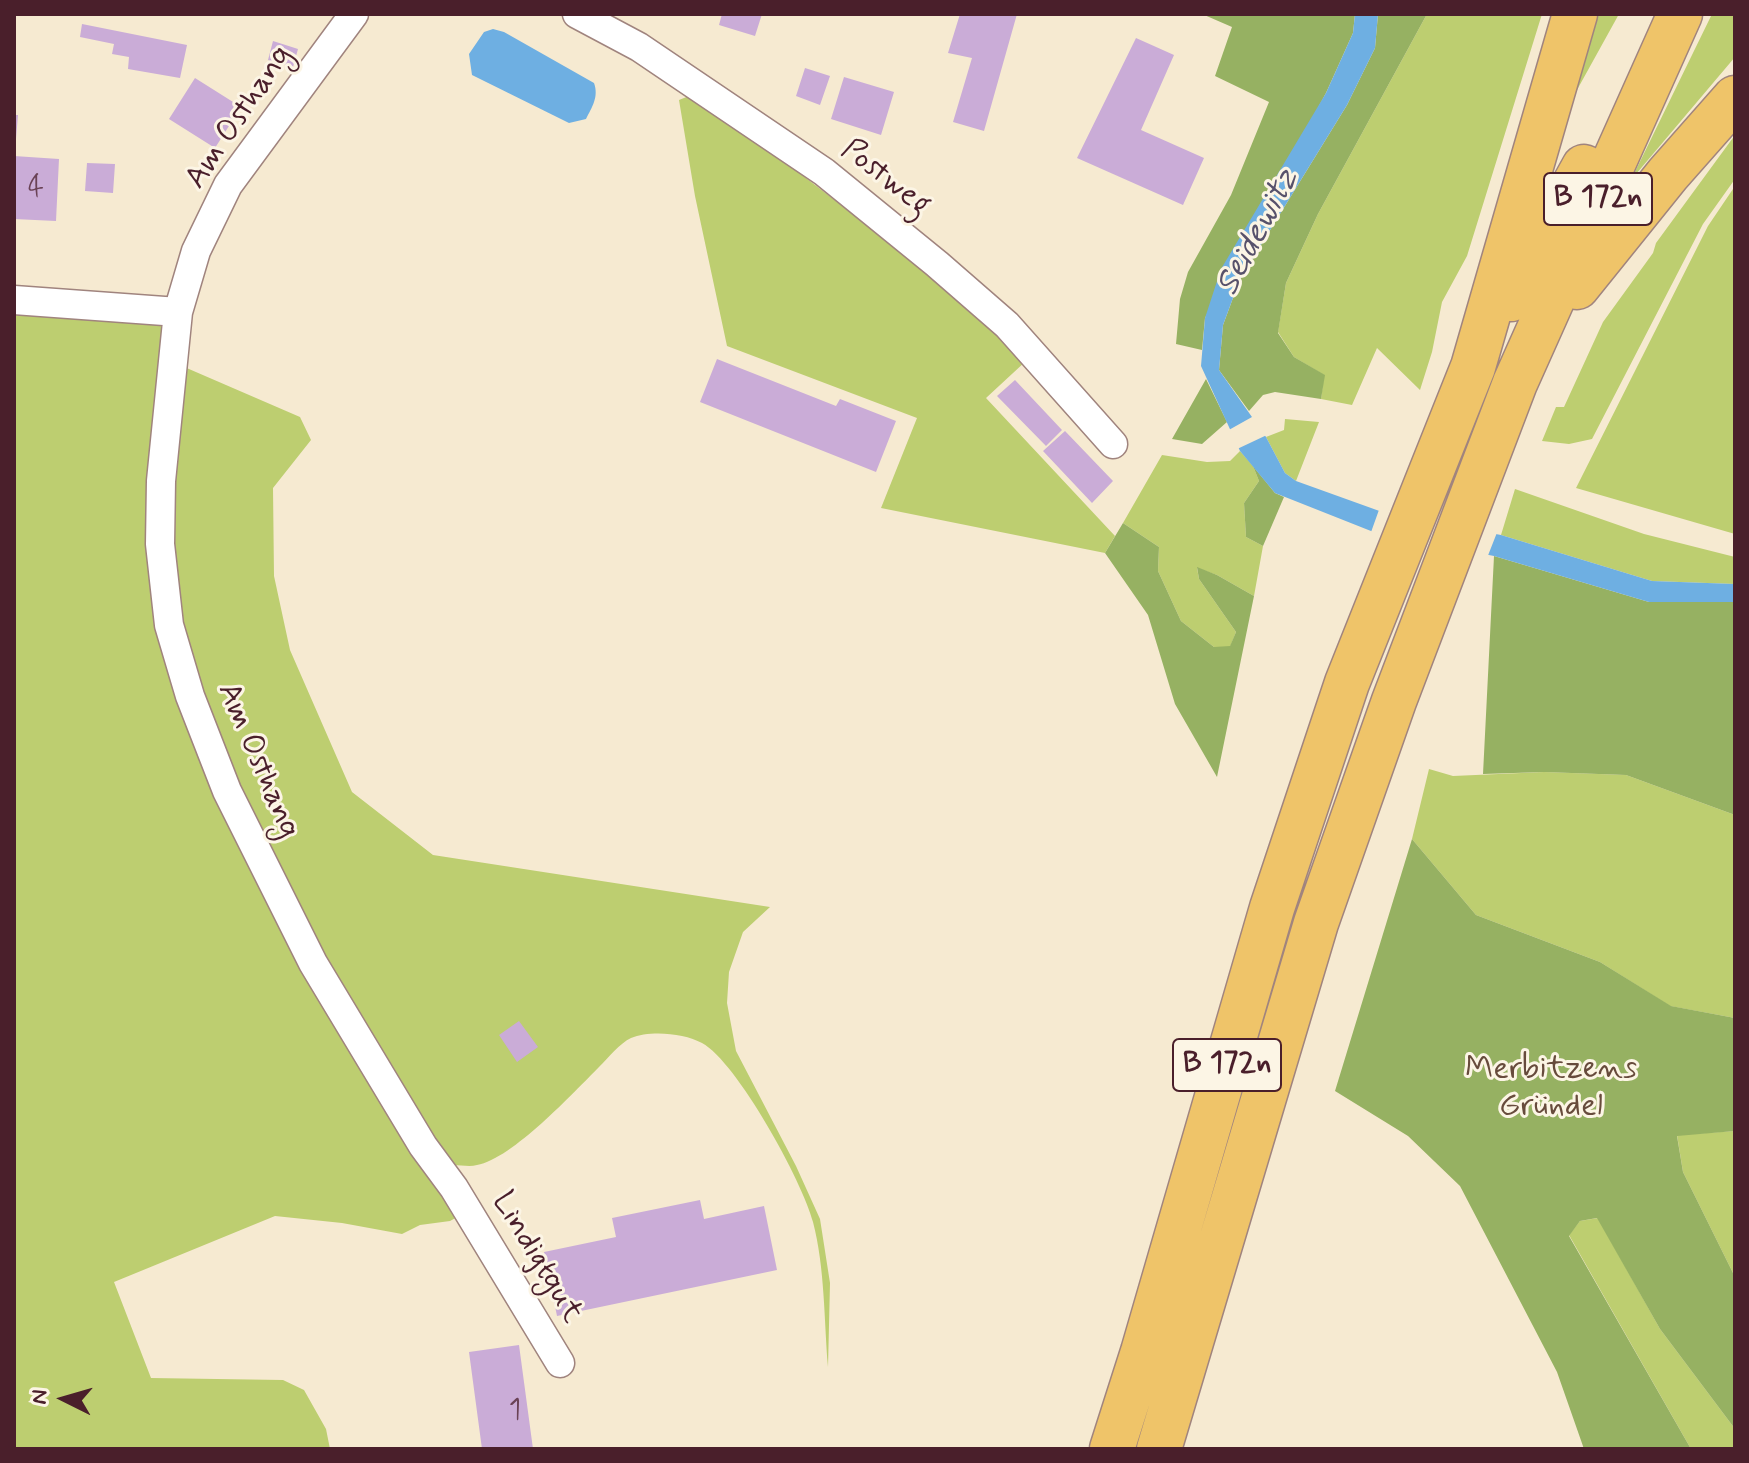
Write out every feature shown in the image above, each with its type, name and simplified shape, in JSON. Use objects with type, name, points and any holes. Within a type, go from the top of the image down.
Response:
[{"type":"highway","name":"B 172n","points":[[1112,1449],[1272,908],[1347,683],[1473,367],[1575,14]]},
{"type":"highway","name":"B 172n","points":[[1473,367],[1668,14]]},
{"type":"highway","name":"B 172n","points":[[1159,1449],[1316,923],[1394,701],[1515,383],[1680,14]]},
{"type":"highway","points":[[1515,383],[1581,282],[1659,184],[1735,98]]},
{"type":"street","name":"Am Osthang","points":[[354,14],[228,185],[196,251],[178,312],[161,481],[160,544],[169,625],[190,696],[227,791],[313,963],[423,1146],[454,1188]]},
{"type":"street","name":"Postweg","points":[[577,14],[639,47],[824,172],[1007,325],[1113,444]]},
{"type":"street","points":[[14,300],[178,312]]},
{"type":"street","name":"Lindigtgut","points":[[454,1188],[560,1363]]},
{"type":"green space","points":[[1202,14],[1355,14],[1353,33],[1326,93],[1205,318],[1202,350],[1176,344],[1180,299],[1188,272],[1231,195],[1269,102],[1215,76],[1232,27]]},
{"type":"green space","points":[[1378,14],[1427,14],[1318,214],[1286,283],[1278,333],[1294,357],[1325,375],[1321,399],[1275,392],[1263,395],[1249,411],[1219,370],[1223,325],[1240,279],[1347,105],[1375,48]]},
{"type":"green space","points":[[1427,14],[1542,14],[1467,256],[1442,302],[1432,352],[1420,390],[1377,348],[1352,405],[1321,399],[1324,375],[1294,357],[1278,332],[1286,283],[1318,214]]},
{"type":"green space","points":[[1596,14],[1619,14],[1567,108]]},
{"type":"green space","points":[[1712,14],[1735,14],[1735,57],[1631,180]]},
{"type":"green space","points":[[689,96],[789,165],[932,275],[1026,361],[986,398],[1115,536],[1105,553],[881,508],[917,418],[727,346],[695,196],[679,100]]},
{"type":"green space","points":[[1735,135],[1735,179],[1703,224],[1592,439],[1569,444],[1542,441],[1556,407],[1564,407],[1603,322]]},
{"type":"green space","points":[[1735,186],[1735,534],[1576,488],[1708,226]]},
{"type":"green space","points":[[14,309],[161,321],[167,352],[156,447],[185,699],[461,1215],[450,1221],[420,1225],[402,1234],[342,1223],[275,1216],[114,1282],[151,1378],[283,1380],[304,1390],[326,1429],[330,1449],[14,1449]]},
{"type":"green space","points":[[182,366],[300,417],[311,440],[273,488],[274,576],[290,650],[352,792],[433,855],[770,907],[743,932],[729,972],[727,1003],[736,1051],[820,1219],[830,1283],[828,1367],[820,1257],[807,1204],[783,1153],[750,1097],[733,1073],[702,1043],[667,1034],[648,1034],[627,1040],[524,1138],[491,1160],[474,1166],[453,1165],[427,1138],[321,962],[235,790],[177,627],[166,545]]},
{"type":"green space","points":[[1206,379],[1227,422],[1202,444],[1172,439]]},
{"type":"green space","points":[[1285,419],[1319,422],[1296,481],[1285,473],[1266,437],[1284,430]]},
{"type":"green space","points":[[1240,451],[1253,466],[1259,481],[1244,503],[1246,537],[1263,546],[1254,596],[1217,575],[1197,568],[1199,579],[1236,632],[1230,647],[1214,647],[1181,621],[1158,571],[1159,547],[1123,523],[1162,455],[1207,462],[1230,461]]},
{"type":"green space","points":[[1253,466],[1275,493],[1284,497],[1263,546],[1246,537],[1244,503],[1259,481]]},
{"type":"green space","points":[[1515,489],[1644,534],[1735,557],[1735,584],[1652,581],[1501,535]]},
{"type":"green space","points":[[1123,523],[1159,547],[1158,571],[1181,621],[1214,647],[1230,646],[1236,632],[1199,579],[1197,567],[1254,596],[1217,777],[1175,704],[1148,615],[1105,553]]},
{"type":"green space","points":[[1494,556],[1649,602],[1735,602],[1735,815],[1626,775],[1544,772],[1483,774]]},
{"type":"green space","points":[[1429,769],[1453,776],[1544,772],[1626,775],[1735,815],[1735,1018],[1670,1006],[1600,962],[1476,915],[1412,839]]},
{"type":"green space","name":"Merbitzens Gründel","points":[[1412,839],[1476,915],[1600,962],[1671,1006],[1735,1018],[1735,1131],[1677,1136],[1683,1172],[1735,1277],[1735,1429],[1660,1329],[1597,1218],[1580,1221],[1569,1236],[1691,1449],[1584,1449],[1557,1372],[1460,1186],[1408,1136],[1335,1091]]},
{"type":"green space","points":[[1735,1131],[1735,1277],[1683,1172],[1677,1135]]},
{"type":"green space","points":[[1598,1218],[1660,1329],[1735,1429],[1735,1449],[1691,1449],[1569,1235],[1580,1221]]},
{"type":"water","name":"Seidewitz","points":[[1355,14],[1378,14],[1375,48],[1347,105],[1240,279],[1223,325],[1219,370],[1266,437],[1285,473],[1296,481],[1385,513],[1501,535],[1652,581],[1735,584],[1735,602],[1649,602],[1494,556],[1376,533],[1275,493],[1240,451],[1201,366],[1205,318],[1221,269],[1326,93],[1353,33]]},
{"type":"water","points":[[493,29],[504,32],[594,83],[595,97],[586,119],[569,123],[472,75],[469,54],[484,32]]},
{"type":"pier","points":[[1255,412],[1269,434],[1235,450],[1227,431],[1252,417]]},
{"type":"pier","points":[[1380,507],[1498,530],[1487,558],[1370,535]]},
{"type":"building","points":[[722,14],[762,14],[755,36],[719,25]]},
{"type":"building","points":[[960,14],[1017,14],[984,131],[953,122],[972,58],[948,53]]},
{"type":"building","points":[[82,24],[187,45],[180,78],[128,69],[129,57],[112,54],[114,44],[80,37]]},
{"type":"building","points":[[1136,38],[1174,55],[1141,130],[1204,158],[1183,205],[1077,158]]},
{"type":"building","points":[[273,41],[298,49],[293,67],[268,60]]},
{"type":"building","points":[[805,68],[830,76],[820,105],[796,96]]},
{"type":"building","points":[[844,77],[894,92],[881,135],[831,119]]},
{"type":"building","points":[[195,78],[241,107],[215,148],[169,119]]},
{"type":"building","points":[[14,115],[18,115],[16,139],[14,139]]},
{"type":"building","points":[[14,156],[59,159],[56,221],[14,219]]},
{"type":"building","points":[[87,163],[115,164],[113,193],[85,191]]},
{"type":"building","points":[[717,359],[836,406],[840,399],[896,421],[876,472],[700,402]]},
{"type":"building","points":[[1015,380],[1062,430],[1046,446],[997,396]]},
{"type":"building","points":[[1065,431],[1113,481],[1092,503],[1043,451]]},
{"type":"building","points":[[519,1021],[538,1047],[517,1062],[499,1035]]},
{"type":"building","points":[[700,1200],[704,1219],[764,1206],[777,1270],[557,1316],[544,1252],[616,1237],[612,1218]]},
{"type":"building","points":[[519,1345],[533,1449],[482,1449],[469,1352]]}]
